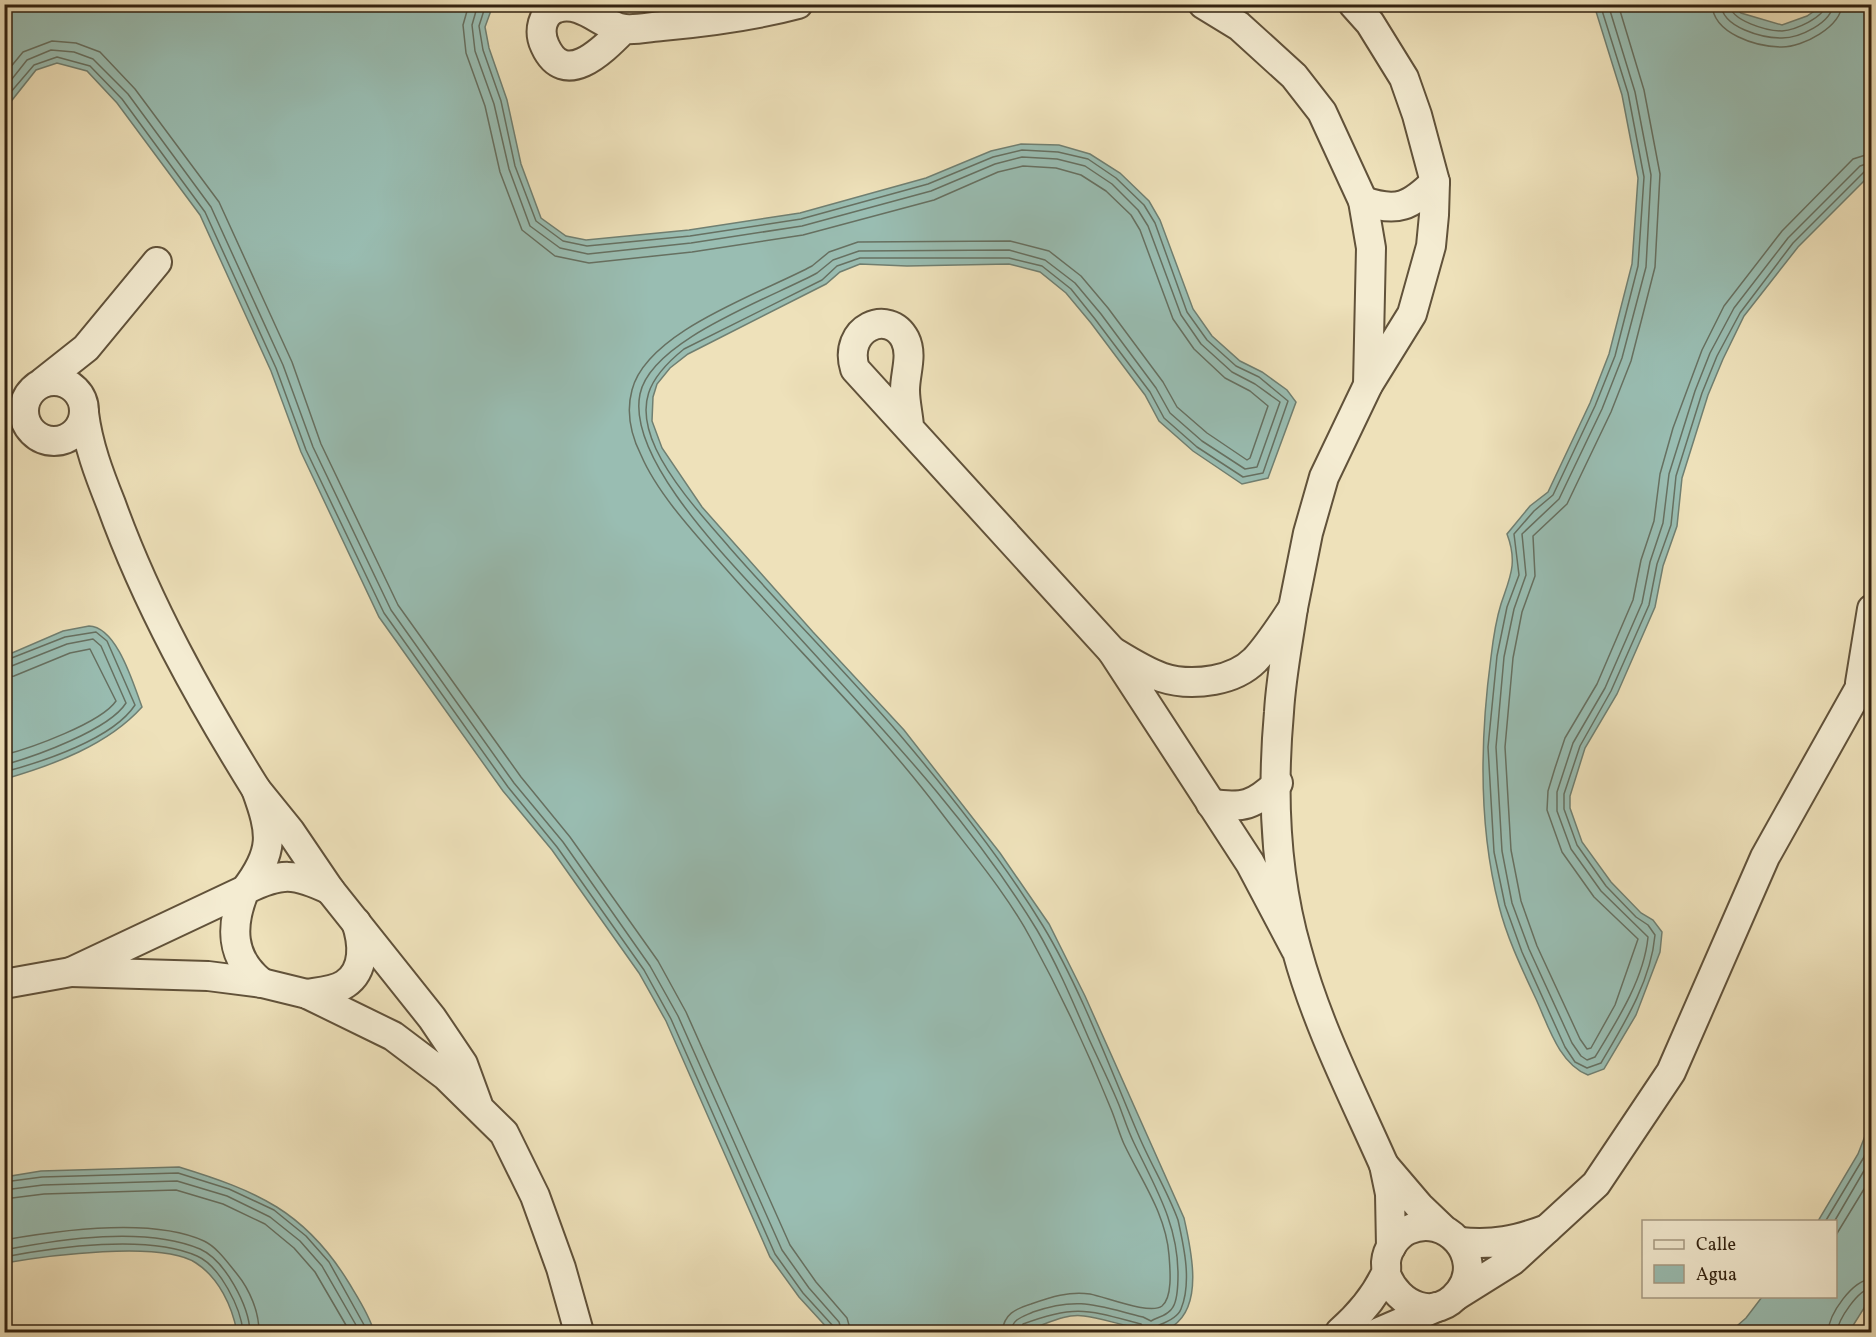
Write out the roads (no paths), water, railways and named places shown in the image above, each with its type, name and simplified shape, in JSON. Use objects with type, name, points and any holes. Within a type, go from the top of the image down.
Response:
[{"type":"street","points":[[624,29],[698,23],[798,4]]},
{"type":"street","points":[[1203,4],[1239,26],[1294,76],[1322,112],[1363,201],[1371,248],[1368,385]]},
{"type":"street","points":[[1353,4],[1370,23],[1404,78],[1417,115],[1435,182],[1431,246],[1412,314],[1368,385],[1324,477],[1308,533],[1293,608],[1279,712],[1278,783],[1281,875],[1296,950],[1317,1010],[1384,1165],[1390,1194],[1388,1261],[1391,1287],[1400,1298],[1412,1305],[1426,1308],[1448,1301],[1467,1276],[1466,1252],[1452,1235],[1419,1206],[1384,1165]]},
{"type":"street","points":[[1363,201],[1379,207],[1398,207],[1415,201],[1435,182]]},
{"type":"street","points":[[24,399],[86,348],[157,262]]},
{"type":"street","points":[[86,348],[78,375],[88,441],[121,533],[146,590],[211,717],[256,789],[290,831],[330,890],[439,1027],[463,1064],[478,1105]]},
{"type":"street","points":[[4,436],[44,439],[69,437],[82,422],[83,407],[78,392],[62,381],[24,399]]},
{"type":"street","points":[[24,399],[24,416],[32,432],[72,451],[98,469]]},
{"type":"street","points":[[909,426],[935,459],[1027,555],[1112,651],[1250,863],[1296,950]]},
{"type":"street","points":[[1233,676],[1253,662],[1293,608]]},
{"type":"street","points":[[1379,1332],[1448,1301],[1512,1261],[1596,1184],[1671,1072],[1765,857],[1866,674],[1872,609]]},
{"type":"street","points":[[1112,651],[1147,672],[1190,684],[1233,676],[1254,680],[1267,691],[1279,712]]},
{"type":"street","points":[[1176,747],[1173,714],[1180,695],[1190,684]]},
{"type":"street","points":[[1210,804],[1235,807],[1252,804],[1278,783]]},
{"type":"street","points":[[256,789],[268,823],[268,846],[262,868],[245,890],[236,912],[235,935],[238,952],[249,973],[262,983]]},
{"type":"street","points":[[71,972],[245,890],[279,877],[302,876],[330,890]]},
{"type":"street","points":[[307,994],[346,984],[355,972],[363,943],[356,922]]},
{"type":"street","points":[[4,984],[71,972],[208,976],[262,983],[307,994],[393,1036],[446,1076],[504,1133],[535,1196],[561,1268],[579,1332]]},
{"type":"street","points":[[1340,1332],[1365,1306],[1407,1230],[1431,1226],[1484,1244],[1514,1241],[1547,1229]]},
{"type":"water","points":[[5,4],[493,5],[485,27],[489,48],[507,100],[521,164],[541,218],[566,236],[586,240],[689,230],[800,213],[926,178],[991,151],[1021,144],[1059,145],[1090,154],[1120,173],[1149,201],[1160,220],[1193,309],[1212,336],[1240,361],[1262,372],[1287,390],[1296,402],[1268,478],[1242,484],[1193,451],[1159,421],[1145,395],[1066,293],[1040,272],[1009,264],[907,266],[860,264],[840,272],[826,284],[688,354],[670,368],[657,384],[653,397],[652,421],[662,448],[702,507],[904,730],[1000,853],[1049,924],[1085,996],[1184,1218],[1192,1260],[1192,1291],[1183,1317],[1173,1326],[1152,1330],[1075,1316],[1006,1334],[831,1332],[799,1297],[770,1257],[666,1021],[639,973],[552,850],[503,791],[379,617],[301,452],[271,371],[200,215],[117,103],[87,71],[57,63],[36,70],[5,109]]},
{"type":"water","points":[[1594,5],[1732,5],[1741,13],[1782,25],[1807,16],[1823,5],[1871,5],[1872,173],[1798,247],[1744,316],[1708,395],[1682,478],[1677,526],[1663,566],[1655,607],[1617,694],[1585,748],[1570,796],[1570,808],[1582,842],[1611,882],[1641,913],[1653,920],[1662,932],[1660,952],[1636,1015],[1604,1069],[1588,1075],[1569,1062],[1556,1043],[1515,953],[1502,918],[1487,844],[1483,750],[1487,688],[1494,637],[1499,610],[1512,570],[1512,553],[1507,534],[1530,506],[1548,492],[1590,403],[1609,354],[1632,264],[1638,178],[1622,95]]},
{"type":"water","points":[[89,626],[99,629],[116,646],[129,671],[142,707],[113,732],[79,752],[5,779],[5,656],[63,631]]},
{"type":"water","points":[[1871,1078],[1871,1297],[1849,1332],[1730,1332],[1746,1318],[1761,1298],[1837,1298],[1837,1220],[1819,1220],[1858,1154],[1870,1123],[1867,1112]]},
{"type":"water","points":[[179,1167],[255,1195],[296,1221],[332,1258],[363,1307],[374,1332],[237,1332],[232,1312],[218,1285],[204,1269],[180,1256],[157,1252],[103,1252],[5,1263],[5,1177],[41,1171]]}]
